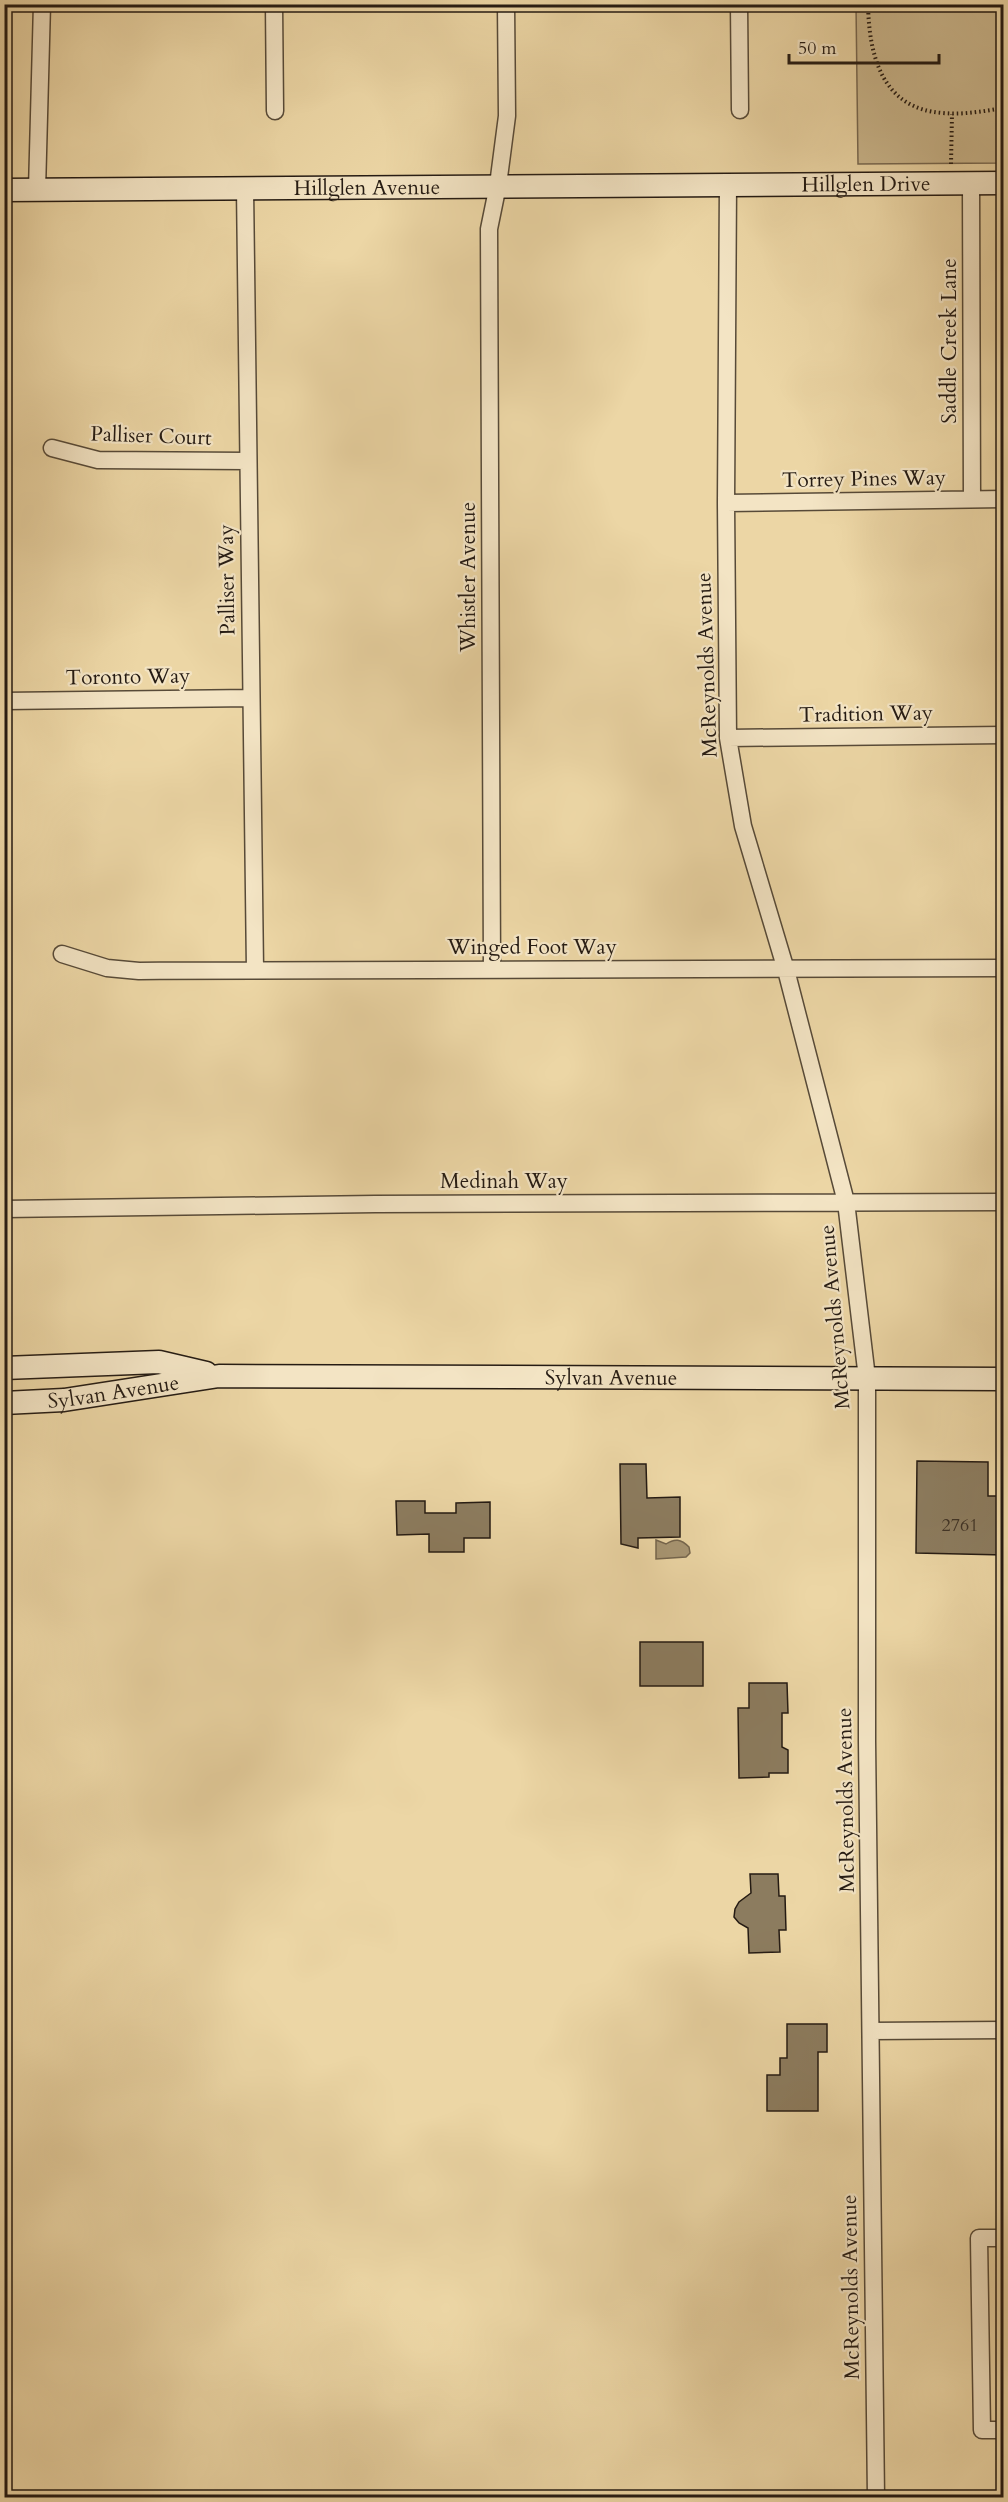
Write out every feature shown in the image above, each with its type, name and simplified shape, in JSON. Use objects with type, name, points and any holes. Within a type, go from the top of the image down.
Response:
[{"type":"main road","name":"Hillglen Avenue","points":[[4,190],[728,183]]},
{"type":"main road","name":"Hillglen Drive","points":[[728,183],[1004,183]]},
{"type":"main road","name":"Sylvan Avenue","points":[[4,1368],[159,1362],[219,1376]]},
{"type":"main road","name":"Sylvan Avenue","points":[[4,1403],[64,1400],[219,1376],[1004,1379]]},
{"type":"street","points":[[37,190],[42,4]]},
{"type":"street","points":[[274,4],[275,111]]},
{"type":"street","name":"Whistler Avenue","points":[[492,969],[489,229],[498,186],[507,116],[506,4]]},
{"type":"street","points":[[739,4],[740,110]]},
{"type":"street","name":"McReynolds Avenue","points":[[728,183],[726,503],[728,738],[743,826],[786,970],[846,1202],[867,1378],[867,1741],[876,2498]]},
{"type":"street","name":"Saddle Creek Lane","points":[[972,183],[972,499]]},
{"type":"street","name":"Palliser Way","points":[[245,188],[255,970]]},
{"type":"street","name":"Palliser Court","points":[[52,448],[98,460],[248,461]]},
{"type":"street","name":"Torrey Pines Way","points":[[726,503],[1004,499]]},
{"type":"street","name":"Toronto Way","points":[[4,701],[251,698]]},
{"type":"street","name":"Tradition Way","points":[[728,738],[1004,735]]},
{"type":"street","name":"Winged Foot Way","points":[[62,954],[107,968],[139,971],[1004,968]]},
{"type":"street","name":"Medinah Way","points":[[4,1209],[1004,1202]]},
{"type":"street","points":[[871,2031],[1004,2030]]},
{"type":"street","points":[[1004,2238],[979,2238],[982,2430],[1004,2430]]},
{"type":"path","points":[[868,4],[871,47],[879,70],[889,87],[901,98],[918,107],[952,114],[1004,108]]},
{"type":"path","points":[[951,164],[952,114]]},
{"type":"shaded area","points":[[856,5],[1003,5],[1003,163],[858,164]]},
{"type":"shaded area","points":[[656,1540],[666,1544],[675,1540],[681,1541],[689,1547],[690,1553],[686,1557],[656,1559]]},
{"type":"building","points":[[917,1461],[988,1462],[988,1496],[1004,1496],[1004,1555],[916,1553]]},
{"type":"building","points":[[620,1464],[646,1464],[647,1498],[680,1497],[680,1537],[638,1538],[638,1548],[621,1544]]},
{"type":"building","points":[[396,1501],[425,1501],[425,1513],[456,1513],[456,1503],[490,1502],[490,1538],[464,1538],[464,1552],[429,1552],[429,1534],[397,1535]]},
{"type":"building","points":[[640,1642],[703,1642],[703,1686],[640,1686]]},
{"type":"building","points":[[749,1683],[787,1683],[788,1713],[782,1713],[782,1747],[788,1750],[788,1773],[769,1773],[769,1777],[739,1778],[738,1708],[749,1708]]},
{"type":"building","points":[[750,1874],[778,1874],[779,1896],[785,1896],[786,1930],[779,1930],[780,1952],[749,1953],[748,1928],[734,1917],[739,1902],[751,1893]]},
{"type":"building","points":[[787,2024],[827,2024],[827,2052],[818,2052],[818,2111],[767,2111],[767,2075],[780,2075],[780,2058],[787,2058]]}]
